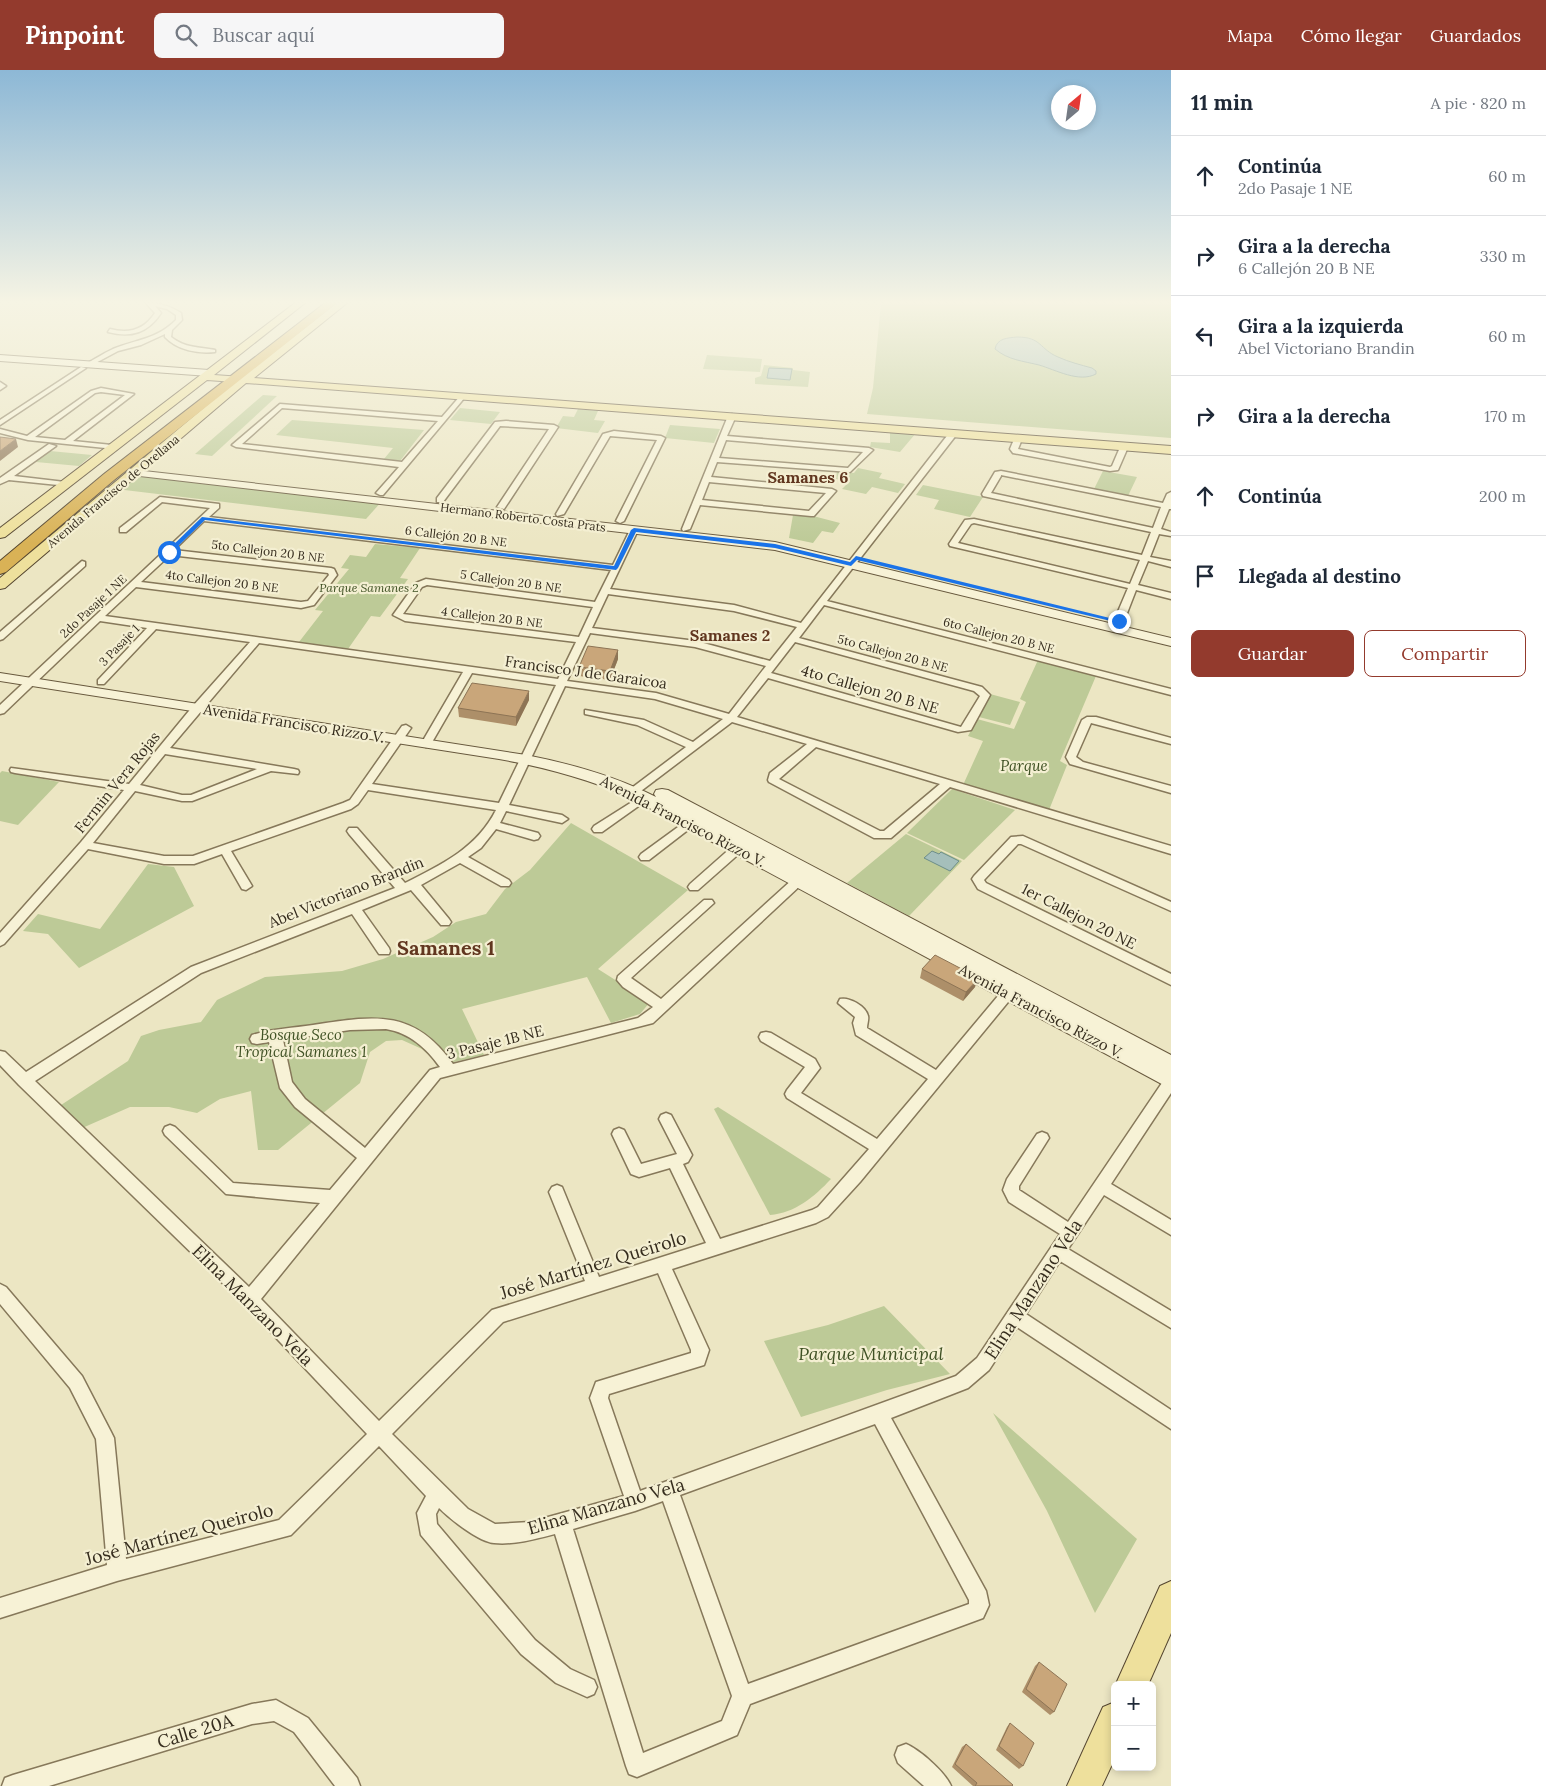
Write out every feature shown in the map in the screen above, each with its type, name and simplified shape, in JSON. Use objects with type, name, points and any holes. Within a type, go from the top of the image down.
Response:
[{"type":"highway","name":"Avenida Francisco de Orellana","points":[[0,548],[218,383]]},
{"type":"highway","name":"Avenida Francisco de Orellana","points":[[0,577],[109,477],[219,383]]},
{"type":"main road","name":"Avenida Francisco de Orellana","points":[[0,534],[109,450],[216,383]]},
{"type":"main road","name":"Avenida Francisco de Orellana","points":[[0,577],[139,469],[220,383]]},
{"type":"main road","points":[[311,383],[1171,450]]},
{"type":"main road","points":[[325,383],[1171,444]]},
{"type":"main road","points":[[1132,1681],[1171,1597]]},
{"type":"main road","points":[[1084,1786],[1112,1726]]},
{"type":"street","points":[[0,423],[60,383]]},
{"type":"street","points":[[28,438],[93,392],[101,390],[132,394],[68,442]]},
{"type":"street","points":[[380,493],[464,396]]},
{"type":"street","points":[[405,465],[236,445],[280,406],[444,419]]},
{"type":"street","points":[[686,529],[732,416]]},
{"type":"street","points":[[440,500],[498,424],[506,423],[554,428],[501,507]]},
{"type":"street","points":[[0,431],[28,438],[68,442],[109,450]]},
{"type":"street","points":[[560,514],[607,434],[614,433],[661,438],[620,521]]},
{"type":"street","points":[[598,829],[693,746],[731,718],[953,434]]},
{"type":"street","points":[[0,438],[18,443],[109,450]]},
{"type":"street","points":[[715,460],[850,470],[870,450],[724,438]]},
{"type":"street","points":[[1018,439],[1014,449],[1016,450],[1110,469],[1115,468],[1124,447]]},
{"type":"street","points":[[0,482],[52,446]]},
{"type":"street","name":"Hermano Roberto Costa Prats","points":[[139,469],[526,514],[634,530],[775,546],[854,561],[1171,634]]},
{"type":"street","points":[[1169,506],[1002,473],[998,474],[986,492],[990,496],[1171,534]]},
{"type":"street","points":[[7,477],[66,484]]},
{"type":"street","points":[[697,502],[811,514],[832,491],[707,479]]},
{"type":"street","name":"Hermano Roberto Costa Prats","points":[[291,486],[380,493],[501,507],[526,514],[560,514],[785,541],[854,561],[1171,642]]},
{"type":"street","points":[[1119,621],[1156,531],[1169,506],[1171,494]]},
{"type":"street","points":[[123,530],[160,499],[216,506],[204,518]]},
{"type":"street","name":"2do Pasaje 1 NE","points":[[0,711],[204,518]]},
{"type":"street","name":"6 Callejón 20 B NE","points":[[204,518],[616,568]]},
{"type":"street","points":[[1171,564],[974,521],[968,522],[953,544],[1171,596]]},
{"type":"street","name":"Abel Victoriano Brandin","points":[[24,1080],[196,970],[408,887],[449,866],[477,845],[493,825],[502,807],[634,530]]},
{"type":"street","name":"5to Callejon 20 B NE","points":[[169,552],[333,573],[311,603],[306,604]]},
{"type":"street","points":[[0,637],[82,564]]},
{"type":"street","name":"5 Callejon 20 B NE","points":[[400,618],[398,615],[421,583],[598,605]]},
{"type":"street","name":"4to Callejon 20 B NE","points":[[134,584],[306,604]]},
{"type":"street","points":[[605,591],[734,608],[803,626]]},
{"type":"street","name":"6to Callejon 20 B NE","points":[[822,602],[1171,692]]},
{"type":"street","name":"Francisco J de Garaicoa","points":[[98,618],[656,696],[1171,850]]},
{"type":"street","name":"4 Callejon 20 B NE","points":[[400,618],[581,640]]},
{"type":"street","name":"3 Pasaje 1","points":[[101,682],[154,626]]},
{"type":"street","points":[[586,630],[696,644],[772,665]]},
{"type":"street","name":"5to Callejon 20 B NE","points":[[793,639],[978,689],[985,695],[967,728]]},
{"type":"street","name":"Fermin Vera Rojas","points":[[0,941],[85,845],[202,703],[257,640]]},
{"type":"street","name":"Avenida Francisco Rizzo V.","points":[[0,667],[36,677],[429,738],[526,756],[640,791],[1171,1065]]},
{"type":"street","points":[[429,738],[469,670]]},
{"type":"street","name":"4to Callejon 20 B NE","points":[[765,674],[957,729],[967,728]]},
{"type":"street","name":"Avenida Francisco Rizzo V.","points":[[0,677],[36,677],[101,682],[202,703]]},
{"type":"street","points":[[588,712],[640,722],[693,746]]},
{"type":"street","points":[[1171,741],[1096,720],[1085,722],[1071,757],[1074,762],[1079,764],[1171,790]]},
{"type":"street","points":[[85,845],[164,860],[180,861],[194,860],[225,850],[354,802],[402,734]]},
{"type":"street","points":[[815,743],[774,775],[773,780],[878,835],[887,835],[948,783]]},
{"type":"street","points":[[163,750],[267,769],[294,772]]},
{"type":"street","points":[[15,770],[132,788],[182,798],[192,798],[267,769]]},
{"type":"street","points":[[366,786],[502,807],[562,819]]},
{"type":"street","name":"Avenida Francisco Rizzo V.","points":[[640,791],[689,824],[1171,1081]]},
{"type":"street","points":[[645,857],[689,824]]},
{"type":"street","points":[[493,825],[534,836]]},
{"type":"street","points":[[352,831],[445,922]]},
{"type":"street","name":"1er Callejon 20 NE","points":[[1171,907],[1018,839],[1012,842],[978,881],[982,886],[1171,980]]},
{"type":"street","points":[[694,887],[737,849]]},
{"type":"street","points":[[225,850],[246,886]]},
{"type":"street","points":[[460,858],[505,883]]},
{"type":"street","name":"3 Pasaje 1B NE","points":[[250,1299],[435,1074],[641,1022],[662,1006],[798,881]]},
{"type":"street","points":[[662,1006],[628,984],[624,980],[625,976],[708,903]]},
{"type":"street","points":[[354,908],[384,951]]},
{"type":"street","name":"José Martínez Queirolo","points":[[0,1608],[117,1571],[284,1528],[498,1316],[663,1266],[816,1216],[823,1212],[1008,993]]},
{"type":"street","points":[[845,1003],[859,1012],[862,1017],[860,1023],[861,1031],[938,1078]]},
{"type":"street","points":[[257,1039],[352,1025],[380,1023],[397,1026],[427,1041],[450,1070]]},
{"type":"street","points":[[275,1036],[285,1084],[300,1103],[367,1158]]},
{"type":"street","points":[[766,1038],[810,1062],[813,1068],[792,1094],[879,1148]]},
{"type":"street","name":"Elina Manzano Vela","points":[[0,1056],[250,1299],[437,1494],[461,1516],[493,1534],[530,1531],[635,1502],[962,1382],[983,1364],[1171,1081]]},
{"type":"street","points":[[619,1134],[636,1169],[639,1170],[683,1158],[685,1155],[666,1118]]},
{"type":"street","points":[[170,1131],[231,1189],[335,1197]]},
{"type":"street","points":[[1042,1138],[1012,1184],[1011,1190],[1014,1197],[1070,1232]]},
{"type":"street","points":[[674,1161],[716,1248]]},
{"type":"street","points":[[1101,1186],[1171,1228]]},
{"type":"street","points":[[558,1192],[595,1286]]},
{"type":"street","points":[[1058,1251],[1171,1320]]},
{"type":"street","points":[[635,1502],[599,1398],[602,1388],[698,1359],[700,1350],[663,1266]]},
{"type":"street","points":[[0,1292],[76,1382],[105,1438],[117,1571]]},
{"type":"street","points":[[1015,1316],[1171,1420]]},
{"type":"street","points":[[742,1696],[976,1611],[980,1605],[979,1598],[879,1414]]},
{"type":"street","points":[[561,1522],[637,1766],[730,1728],[742,1696],[668,1490]]},
{"type":"street","points":[[437,1494],[426,1513],[428,1528],[528,1647],[563,1676],[586,1687]]},
{"type":"street","name":"Calle 20A","points":[[13,1786],[252,1714],[276,1710],[301,1725],[349,1786]]},
{"type":"street","points":[[906,1755],[940,1786]]},
{"type":"green space","points":[[755,383],[809,383],[808,387]]},
{"type":"green space","points":[[873,383],[1171,383],[1171,438],[867,414]]},
{"type":"green space","points":[[263,395],[277,396],[212,456],[195,454]]},
{"type":"green space","points":[[460,408],[500,412],[491,424],[450,420]]},
{"type":"green space","points":[[578,409],[598,411],[594,420],[605,421],[598,433],[556,428],[563,416],[574,417]]},
{"type":"green space","points":[[292,420],[424,430],[400,461],[384,459],[393,448],[276,435]]},
{"type":"green space","points":[[670,425],[720,429],[714,443],[665,438]]},
{"type":"green space","points":[[890,432],[916,433],[900,452],[870,447],[871,442],[890,443]]},
{"type":"green space","points":[[50,451],[92,455],[79,466],[36,462]]},
{"type":"green space","points":[[858,468],[882,473],[879,478],[905,484],[898,493],[872,487],[866,494],[842,489],[850,481],[836,479],[837,471],[854,473]]},
{"type":"green space","points":[[1103,471],[1137,477],[1128,496],[1094,489]]},
{"type":"green space","points":[[135,473],[382,501],[366,519],[116,489]]},
{"type":"green space","points":[[923,485],[983,497],[970,517],[934,509],[939,500],[916,495]]},
{"type":"green space","points":[[793,515],[817,517],[840,523],[833,533],[822,531],[813,543],[789,538]]},
{"type":"green space","name":"Parque Samanes 2","points":[[375,544],[420,548],[400,578],[408,579],[380,617],[371,616],[348,649],[299,642],[323,611],[315,610],[349,569],[341,568],[350,555],[366,557]]},
{"type":"green space","name":"Parque","points":[[1038,660],[1096,676],[1060,761],[1067,765],[1049,810],[963,785],[983,741],[968,736],[977,719],[1014,729],[1026,702],[1020,699]]},
{"type":"green space","points":[[990,694],[1020,702],[1010,725],[979,717]]},
{"type":"green space","points":[[2,771],[59,782],[18,825],[0,821],[0,773]]},
{"type":"green space","points":[[952,789],[1015,810],[964,860],[907,833]]},
{"type":"green space","name":"Bosque Seco Tropical Samanes 1","points":[[571,823],[688,890],[598,969],[650,1002],[640,1014],[611,1023],[587,977],[462,1009],[484,1055],[437,1066],[432,1058],[422,1049],[402,1040],[386,1041],[370,1052],[360,1083],[278,1150],[258,1150],[251,1091],[220,1099],[197,1113],[169,1107],[130,1107],[80,1129],[58,1107],[128,1061],[141,1036],[159,1030],[201,1022],[217,1000],[265,977],[342,971],[383,959],[433,937],[456,922],[486,914],[505,889],[530,870]]},
{"type":"green space","points":[[906,834],[962,861],[909,916],[847,883]]},
{"type":"green space","points":[[148,864],[174,867],[194,906],[79,968],[48,934],[23,931],[38,914],[100,929]]},
{"type":"green space","points":[[718,1107],[831,1179],[804,1203],[788,1211],[770,1215],[714,1109]]},
{"type":"green space","name":"Parque Municipal","points":[[884,1306],[950,1374],[887,1390],[801,1417],[764,1341],[828,1325]]},
{"type":"green space","points":[[993,1413],[1137,1539],[1095,1613],[1047,1511]]},
{"type":"water","points":[[932,851],[939,854],[941,852],[959,861],[950,871],[924,858]]},
{"type":"building","points":[[0,437],[16,439],[0,451]]},
{"type":"building","points":[[588,646],[618,650],[610,671],[579,667]]},
{"type":"building","points":[[472,683],[529,691],[516,717],[458,708]]},
{"type":"building","points":[[935,955],[979,978],[966,992],[922,969]]},
{"type":"building","points":[[1039,1662],[1067,1684],[1054,1712],[1026,1689]]},
{"type":"building","points":[[1010,1723],[1034,1743],[1023,1766],[999,1746]]},
{"type":"building","points":[[966,1744],[1013,1785],[975,1786],[977,1783],[955,1764]]},
{"type":"district","name":"Samanes 6","points":[[808,477]]},
{"type":"district","name":"Samanes 2","points":[[730,635]]},
{"type":"district","name":"Samanes 1","points":[[446,947]]},
{"type":"route","points":[[169,552],[204,518],[616,568],[634,530],[775,546],[851,564],[856,558],[1119,621]]}]
